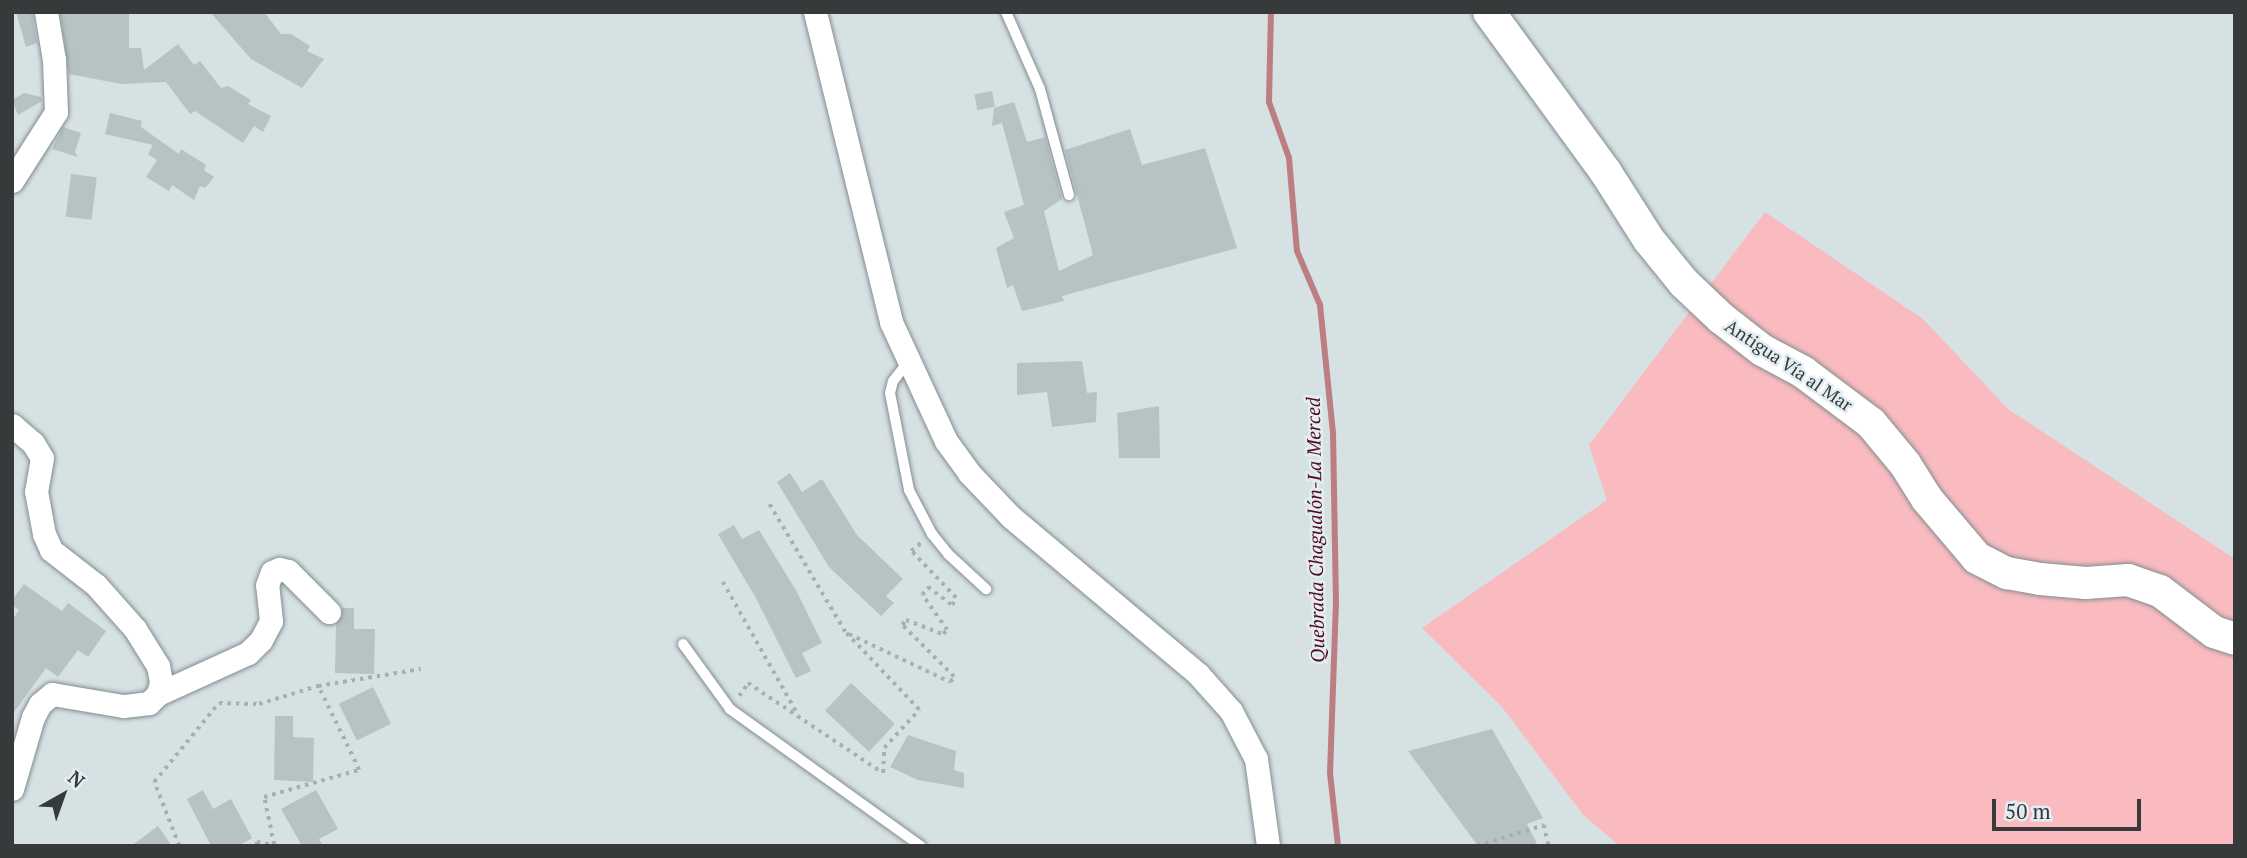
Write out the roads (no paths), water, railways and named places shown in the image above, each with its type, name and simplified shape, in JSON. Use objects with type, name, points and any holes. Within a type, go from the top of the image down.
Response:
[{"type":"main road","name":"Antigua Vía al Mar","points":[[1489,12],[1605,171],[1649,240],[1684,283],[1721,318],[1762,350],[1803,372],[1871,423],[1905,464],[1927,499],[1977,558],[2007,573],[2040,579],[2086,583],[2128,580],[2160,591],[2214,632],[2235,639]]},
{"type":"street","points":[[12,181],[56,112],[54,60],[46,12]]},
{"type":"street","points":[[815,12],[891,322],[946,441],[969,473],[1011,517],[1198,674],[1231,711],[1256,758],[1268,846]]},
{"type":"street","points":[[12,425],[33,443],[42,458],[36,491],[44,534],[51,550],[96,585],[135,629],[158,666],[161,682],[158,694]]},
{"type":"street","points":[[12,789],[33,717],[40,704],[52,694],[123,706],[149,703],[158,694],[248,653],[261,640],[271,621],[267,585],[272,572],[279,569],[288,570],[329,612]]},
{"type":"lane","points":[[1006,12],[1040,89],[1069,195]]},
{"type":"lane","points":[[908,362],[893,381],[890,406],[909,490],[932,534],[948,554],[986,589]]},
{"type":"lane","points":[[683,644],[730,709],[922,846]]},
{"type":"waterway","name":"Quebrada Chagualón-La Merced","points":[[1271,12],[1269,102],[1289,158],[1297,251],[1320,305],[1333,432],[1336,602],[1330,773],[1338,846]]}]
